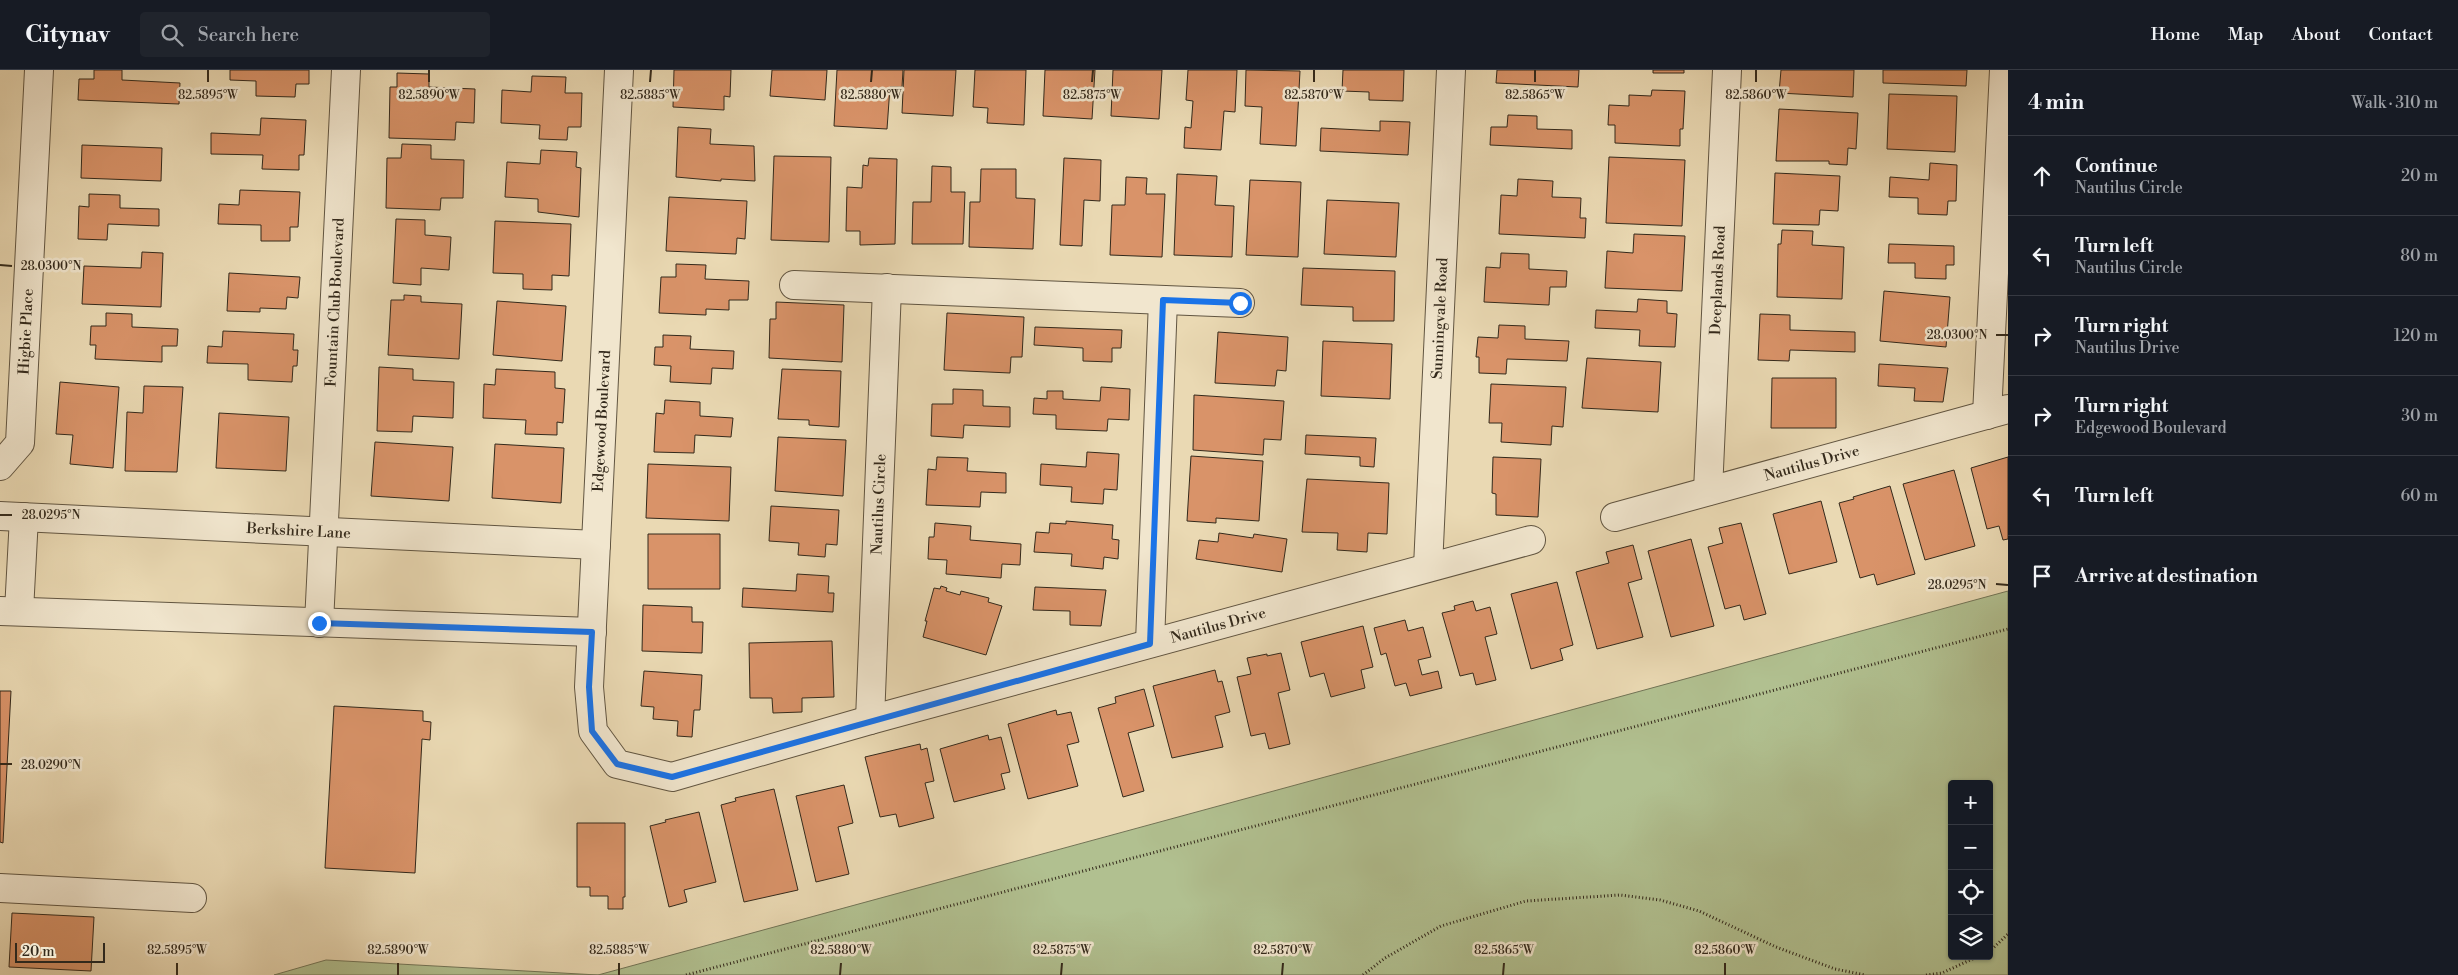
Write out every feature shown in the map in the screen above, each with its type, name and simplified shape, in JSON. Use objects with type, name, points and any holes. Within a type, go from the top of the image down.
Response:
[{"type":"street","name":"Higbie Place","points":[[0,466],[20,442],[38,70]]},
{"type":"street","name":"Fountain Club Boulevard","points":[[319,623],[346,70]]},
{"type":"street","name":"Edgewood Boulevard","points":[[617,764],[592,731],[589,687],[619,70]]},
{"type":"street","name":"Sunningvale Road","points":[[1428,568],[1451,70]]},
{"type":"street","name":"Deeplands Road","points":[[1708,491],[1727,70]]},
{"type":"street","points":[[1998,412],[2004,70]]},
{"type":"street","points":[[794,285],[1240,303]]},
{"type":"street","name":"Nautilus Circle","points":[[870,720],[887,288]]},
{"type":"street","points":[[1150,644],[1163,300]]},
{"type":"street","name":"Nautilus Drive","points":[[1616,517],[1998,412]]},
{"type":"street","name":"Berkshire Lane","points":[[12,517],[596,545]]},
{"type":"street","points":[[12,517],[10,611],[592,632]]},
{"type":"street","name":"Nautilus Drive","points":[[617,764],[672,777],[870,720],[1531,540]]},
{"type":"street","points":[[0,888],[192,898]]},
{"type":"path","points":[[686,975],[2008,629]]},
{"type":"path","points":[[1363,975],[1385,958],[1442,926],[1526,901],[1620,895],[1660,900],[1698,911],[1776,947],[1834,969],[1865,975]]},
{"type":"path","points":[[1993,948],[2008,934]]},
{"type":"path","points":[[1926,975],[1942,973],[1970,960]]},
{"type":"green space","points":[[2008,591],[2008,975],[598,975]]},
{"type":"green space","points":[[326,960],[598,975],[274,975]]},
{"type":"building","points":[[94,70],[122,70],[122,80],[180,83],[179,104],[78,100],[79,79],[94,79]]},
{"type":"building","points":[[230,70],[309,70],[309,84],[296,84],[295,97],[256,96],[256,81],[230,80]]},
{"type":"building","points":[[674,70],[731,70],[730,97],[724,96],[724,110],[673,107]]},
{"type":"building","points":[[772,70],[827,70],[825,100],[770,96]]},
{"type":"building","points":[[837,70],[903,70],[902,87],[890,87],[887,129],[834,126]]},
{"type":"building","points":[[904,70],[956,70],[953,116],[902,113]]},
{"type":"building","points":[[975,70],[1026,70],[1024,125],[987,123],[988,108],[973,107]]},
{"type":"building","points":[[1045,70],[1095,70],[1092,119],[1043,116]]},
{"type":"building","points":[[1113,70],[1162,70],[1159,119],[1111,116]]},
{"type":"building","points":[[1188,70],[1237,70],[1235,112],[1224,111],[1221,150],[1184,148],[1185,127],[1191,128],[1193,101],[1186,100]]},
{"type":"building","points":[[1246,70],[1300,71],[1296,146],[1260,144],[1262,107],[1245,106]]},
{"type":"building","points":[[1343,70],[1404,70],[1403,101],[1369,100],[1369,92],[1342,91]]},
{"type":"building","points":[[1497,70],[1579,70],[1578,87],[1496,83]]},
{"type":"building","points":[[1653,70],[1684,70],[1684,73],[1653,73]]},
{"type":"building","points":[[1781,70],[1854,70],[1853,97],[1779,93]]},
{"type":"building","points":[[1883,70],[1967,70],[1966,86],[1883,83]]},
{"type":"building","points":[[397,73],[429,74],[429,87],[475,89],[474,123],[456,122],[455,140],[389,138],[390,87],[397,87]]},
{"type":"building","points":[[532,76],[566,77],[565,93],[582,93],[581,127],[568,127],[567,140],[539,139],[540,125],[501,123],[502,90],[531,92]]},
{"type":"building","points":[[1652,90],[1685,91],[1683,129],[1680,129],[1680,146],[1615,143],[1615,125],[1608,125],[1609,105],[1629,106],[1629,95],[1651,96]]},
{"type":"building","points":[[1889,94],[1957,96],[1955,152],[1887,149]]},
{"type":"building","points":[[1779,109],[1858,113],[1856,149],[1848,148],[1847,165],[1829,164],[1829,161],[1776,161]]},
{"type":"building","points":[[1508,115],[1537,116],[1537,129],[1572,130],[1572,149],[1490,145],[1491,127],[1507,127]]},
{"type":"building","points":[[261,118],[306,120],[304,155],[299,155],[299,170],[262,169],[263,155],[211,154],[211,133],[260,135]]},
{"type":"building","points":[[1380,121],[1410,122],[1408,155],[1320,151],[1321,128],[1380,131]]},
{"type":"building","points":[[678,127],[711,129],[710,144],[754,146],[755,181],[721,179],[721,181],[676,177]]},
{"type":"building","points":[[402,144],[431,145],[431,159],[464,160],[463,198],[441,198],[440,210],[386,208],[387,158],[401,158]]},
{"type":"building","points":[[82,145],[162,148],[161,181],[81,178]]},
{"type":"building","points":[[541,150],[577,152],[576,167],[581,168],[579,217],[538,212],[538,199],[505,197],[507,162],[540,164]]},
{"type":"building","points":[[774,156],[831,157],[829,242],[771,240]]},
{"type":"building","points":[[1609,157],[1685,160],[1682,226],[1606,223]]},
{"type":"building","points":[[869,158],[897,159],[895,244],[860,245],[860,231],[846,231],[847,187],[862,188],[863,165],[868,166]]},
{"type":"building","points":[[1064,158],[1101,160],[1100,201],[1084,200],[1082,246],[1060,245]]},
{"type":"building","points":[[1930,163],[1957,165],[1956,201],[1948,201],[1947,215],[1918,214],[1918,198],[1889,197],[1890,177],[1929,180]]},
{"type":"building","points":[[932,166],[951,167],[951,192],[965,192],[963,244],[912,244],[913,202],[931,202]]},
{"type":"building","points":[[981,169],[1016,169],[1016,198],[1035,199],[1033,249],[969,247],[970,202],[980,202]]},
{"type":"building","points":[[1775,173],[1840,176],[1838,211],[1820,210],[1819,225],[1773,224]]},
{"type":"building","points":[[1177,174],[1217,176],[1215,205],[1234,206],[1232,257],[1174,255]]},
{"type":"building","points":[[1126,177],[1147,178],[1146,194],[1165,194],[1162,257],[1110,255],[1112,205],[1125,205]]},
{"type":"building","points":[[1518,179],[1553,181],[1552,197],[1581,198],[1580,218],[1586,218],[1585,238],[1499,234],[1501,195],[1517,196]]},
{"type":"building","points":[[1250,180],[1301,182],[1298,257],[1246,255]]},
{"type":"building","points":[[240,190],[300,192],[298,227],[290,227],[290,241],[261,241],[261,225],[218,224],[219,204],[239,205]]},
{"type":"building","points":[[89,194],[120,195],[120,208],[159,209],[159,226],[108,224],[107,240],[78,239],[79,206],[89,207]]},
{"type":"building","points":[[669,197],[747,201],[745,239],[737,238],[736,254],[666,251]]},
{"type":"building","points":[[1327,200],[1399,203],[1396,257],[1324,254]]},
{"type":"building","points":[[396,219],[425,220],[425,235],[451,237],[449,270],[421,268],[421,285],[393,283]]},
{"type":"building","points":[[495,221],[571,224],[569,276],[552,275],[552,290],[523,289],[523,274],[493,273]]},
{"type":"building","points":[[1782,230],[1813,231],[1812,245],[1844,247],[1842,299],[1777,297],[1778,244],[1781,244]]},
{"type":"building","points":[[1634,234],[1685,236],[1682,291],[1605,288],[1607,251],[1633,253]]},
{"type":"building","points":[[1889,244],[1954,246],[1954,265],[1946,265],[1946,279],[1915,278],[1915,263],[1888,263]]},
{"type":"building","points":[[142,252],[163,253],[161,307],[82,304],[84,266],[141,268]]},
{"type":"building","points":[[1501,253],[1529,254],[1529,269],[1567,271],[1566,287],[1550,287],[1549,305],[1484,302],[1486,267],[1500,268]]},
{"type":"building","points":[[676,264],[706,265],[705,279],[749,281],[748,300],[729,300],[729,310],[706,309],[706,315],[659,313],[661,277],[676,277]]},
{"type":"building","points":[[1303,268],[1395,271],[1394,321],[1353,321],[1353,307],[1301,305]]},
{"type":"building","points":[[229,273],[300,277],[298,298],[287,297],[286,309],[260,308],[260,312],[227,311]]},
{"type":"building","points":[[1884,291],[1950,297],[1946,347],[1880,341]]},
{"type":"building","points":[[404,295],[421,296],[421,302],[462,304],[459,359],[388,355],[391,300],[404,300]]},
{"type":"building","points":[[1638,299],[1667,301],[1667,313],[1677,314],[1675,347],[1639,346],[1640,330],[1595,328],[1596,310],[1637,312]]},
{"type":"building","points":[[497,301],[566,306],[562,361],[493,355]]},
{"type":"building","points":[[776,302],[844,305],[842,362],[769,358],[770,319],[776,319]]},
{"type":"building","points":[[106,313],[132,314],[132,327],[178,329],[177,346],[162,346],[162,362],[95,359],[96,345],[90,345],[91,326],[106,326]]},
{"type":"building","points":[[947,313],[1024,317],[1022,357],[1011,357],[1010,373],[944,370]]},
{"type":"building","points":[[1760,314],[1790,315],[1790,330],[1855,332],[1855,352],[1790,350],[1789,361],[1758,360]]},
{"type":"building","points":[[1499,325],[1525,326],[1525,339],[1569,341],[1567,361],[1507,359],[1506,374],[1479,373],[1479,357],[1476,357],[1478,337],[1498,338]]},
{"type":"building","points":[[1035,327],[1122,330],[1121,348],[1112,348],[1112,362],[1083,361],[1083,348],[1034,345]]},
{"type":"building","points":[[223,331],[294,334],[293,350],[298,350],[297,366],[293,366],[292,382],[248,380],[248,364],[207,363],[208,346],[222,347]]},
{"type":"building","points":[[1218,332],[1288,337],[1286,371],[1277,370],[1275,386],[1215,383]]},
{"type":"building","points":[[663,335],[691,336],[690,349],[734,351],[733,369],[712,368],[711,384],[670,382],[671,366],[654,365],[655,347],[663,347]]},
{"type":"building","points":[[1323,341],[1392,344],[1390,399],[1321,396]]},
{"type":"building","points":[[1587,358],[1661,362],[1658,412],[1582,408]]},
{"type":"building","points":[[1879,364],[1948,368],[1943,402],[1914,401],[1915,388],[1878,386]]},
{"type":"building","points":[[379,367],[413,369],[413,380],[454,382],[453,418],[413,416],[412,432],[377,431]]},
{"type":"building","points":[[496,369],[555,372],[555,388],[565,389],[563,423],[557,422],[557,435],[525,434],[526,420],[483,418],[484,384],[495,385]]},
{"type":"building","points":[[782,369],[841,371],[839,427],[809,425],[809,420],[778,419]]},
{"type":"building","points":[[1772,378],[1836,378],[1836,428],[1771,428]]},
{"type":"building","points":[[60,382],[119,387],[113,468],[70,464],[73,435],[56,434]]},
{"type":"building","points":[[1491,384],[1566,387],[1563,427],[1552,426],[1551,445],[1501,442],[1502,423],[1489,423]]},
{"type":"building","points":[[144,386],[183,387],[177,472],[125,471],[127,412],[143,413]]},
{"type":"building","points":[[1101,387],[1130,389],[1129,420],[1108,419],[1107,431],[1056,429],[1056,415],[1033,414],[1034,398],[1047,399],[1047,391],[1063,391],[1063,399],[1100,401]]},
{"type":"building","points":[[953,389],[983,390],[983,406],[1010,407],[1010,427],[964,425],[963,438],[931,436],[932,404],[953,404]]},
{"type":"building","points":[[1194,395],[1284,401],[1281,440],[1264,439],[1263,455],[1193,450]]},
{"type":"building","points":[[665,400],[700,402],[700,416],[733,418],[731,437],[695,435],[694,453],[654,452],[656,413],[664,414]]},
{"type":"building","points":[[219,413],[289,417],[286,471],[216,468]]},
{"type":"building","points":[[1306,435],[1376,438],[1374,467],[1360,466],[1360,457],[1305,454]]},
{"type":"building","points":[[778,437],[846,440],[843,496],[775,491]]},
{"type":"building","points":[[375,442],[453,447],[449,501],[371,496]]},
{"type":"building","points":[[495,444],[564,448],[561,503],[492,498]]},
{"type":"building","points":[[1087,452],[1119,454],[1117,490],[1104,489],[1103,504],[1071,502],[1072,487],[1040,485],[1041,464],[1086,467]]},
{"type":"building","points":[[1191,456],[1263,461],[1259,521],[1216,518],[1216,523],[1187,521]]},
{"type":"building","points":[[937,457],[968,458],[967,471],[1006,473],[1006,493],[981,492],[980,507],[926,505],[928,469],[936,470]]},
{"type":"building","points":[[1493,457],[1541,459],[1538,517],[1496,515],[1496,494],[1492,493]]},
{"type":"building","points":[[2008,457],[2008,539],[2003,540],[1999,526],[1987,529],[1971,468]]},
{"type":"building","points":[[648,464],[731,467],[729,521],[646,518]]},
{"type":"building","points":[[1954,470],[1975,546],[1925,560],[1903,484]]},
{"type":"building","points":[[1307,479],[1389,483],[1387,534],[1368,533],[1367,552],[1337,550],[1338,533],[1302,532]]},
{"type":"building","points":[[1890,486],[1915,574],[1877,585],[1874,574],[1860,578],[1839,503]]},
{"type":"building","points":[[1821,501],[1837,562],[1789,574],[1773,514]]},
{"type":"building","points":[[771,506],[839,510],[837,545],[826,544],[825,557],[798,555],[799,543],[769,541]]},
{"type":"building","points":[[1066,521],[1113,525],[1112,539],[1119,540],[1118,559],[1104,557],[1103,569],[1071,566],[1072,554],[1034,552],[1036,532],[1049,533],[1050,523],[1066,524]]},
{"type":"building","points":[[935,523],[971,526],[970,540],[1021,544],[1020,565],[1002,564],[1001,578],[946,574],[947,560],[928,559],[929,537],[934,537]]},
{"type":"building","points":[[1741,523],[1766,614],[1744,620],[1740,605],[1725,609],[1708,547],[1723,543],[1719,528]]},
{"type":"building","points":[[1219,533],[1253,538],[1254,534],[1287,539],[1282,572],[1196,559],[1199,540],[1218,542]]},
{"type":"building","points":[[648,534],[720,534],[720,589],[648,589]]},
{"type":"building","points":[[1691,539],[1714,626],[1671,637],[1648,551]]},
{"type":"building","points":[[1633,545],[1642,579],[1628,583],[1643,637],[1597,649],[1576,572],[1609,563],[1606,552]]},
{"type":"building","points":[[797,574],[829,576],[828,593],[834,593],[833,612],[742,607],[743,588],[796,591]]},
{"type":"building","points":[[1557,582],[1573,645],[1560,649],[1563,660],[1531,669],[1511,594]]},
{"type":"building","points":[[941,586],[947,588],[946,591],[960,595],[961,591],[989,598],[988,602],[1002,606],[986,655],[923,637],[927,621],[925,621],[934,588],[940,589]]},
{"type":"building","points":[[1035,587],[1106,590],[1101,626],[1070,625],[1070,611],[1033,610]]},
{"type":"building","points":[[1473,601],[1476,611],[1490,607],[1497,634],[1485,637],[1496,680],[1476,685],[1473,673],[1460,676],[1442,613],[1455,610],[1454,606]]},
{"type":"building","points":[[643,605],[692,607],[692,622],[703,622],[702,653],[642,651]]},
{"type":"building","points":[[1405,620],[1408,631],[1423,627],[1431,657],[1418,660],[1422,675],[1438,671],[1442,688],[1410,696],[1406,683],[1395,686],[1386,653],[1381,655],[1374,628]]},
{"type":"building","points":[[1363,626],[1373,667],[1361,670],[1365,688],[1331,697],[1324,673],[1310,677],[1301,642]]},
{"type":"building","points":[[832,641],[834,697],[802,698],[802,712],[773,713],[772,698],[750,698],[749,643]]},
{"type":"building","points":[[1281,653],[1290,690],[1278,693],[1290,744],[1269,749],[1265,733],[1251,736],[1237,677],[1251,674],[1247,658]]},
{"type":"building","points":[[1215,670],[1218,682],[1222,681],[1230,712],[1215,716],[1223,747],[1172,758],[1153,686]]},
{"type":"building","points":[[644,671],[702,675],[700,710],[694,710],[692,737],[677,736],[678,721],[653,719],[654,707],[641,706]]},
{"type":"building","points":[[1144,689],[1154,726],[1128,733],[1144,791],[1123,797],[1098,708],[1116,703],[1115,697]]},
{"type":"building","points":[[0,691],[11,691],[3,843],[0,842]]},
{"type":"building","points":[[334,706],[423,711],[423,721],[431,722],[430,740],[422,739],[415,873],[325,868]]},
{"type":"building","points":[[1056,710],[1057,715],[1071,712],[1079,742],[1067,745],[1078,786],[1028,799],[1008,724]]},
{"type":"building","points":[[988,735],[989,740],[1001,737],[1010,772],[1001,774],[1005,789],[954,802],[940,749]]},
{"type":"building","points":[[920,744],[921,750],[927,748],[934,781],[925,783],[934,818],[899,827],[896,814],[880,817],[865,757]]},
{"type":"building","points":[[844,785],[853,823],[838,827],[849,874],[816,882],[796,796]]},
{"type":"building","points":[[774,789],[798,890],[744,902],[721,805],[736,801],[735,798]]},
{"type":"building","points":[[699,812],[716,882],[684,890],[687,902],[669,907],[650,826],[666,822],[665,820]]},
{"type":"building","points":[[577,823],[625,823],[625,897],[623,897],[623,909],[608,909],[608,896],[590,896],[590,887],[577,887]]},
{"type":"building","points":[[12,913],[94,917],[91,971],[9,967]]},
{"type":"route","points":[[319,623],[592,632],[589,687],[592,731],[617,764],[672,777],[870,720],[1150,644],[1163,300],[1240,303]]}]
